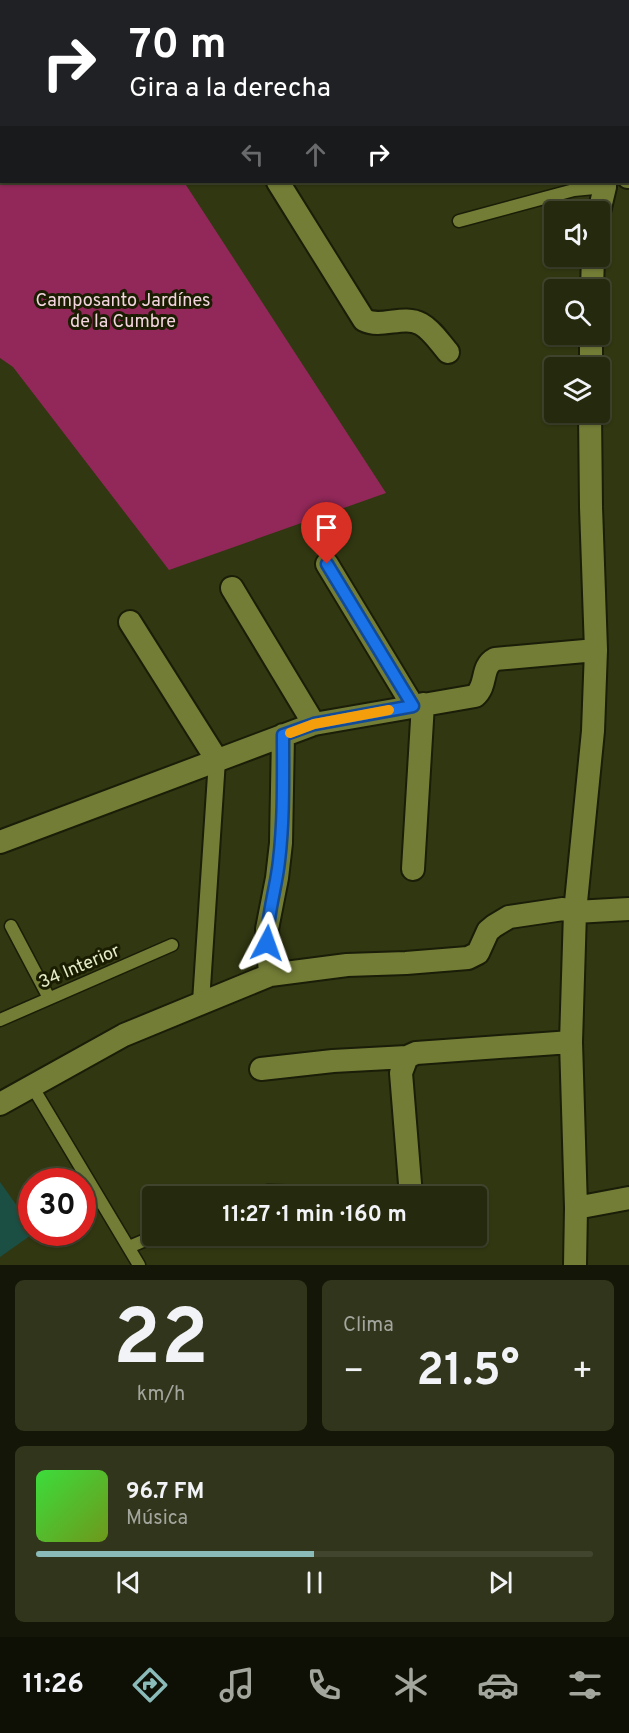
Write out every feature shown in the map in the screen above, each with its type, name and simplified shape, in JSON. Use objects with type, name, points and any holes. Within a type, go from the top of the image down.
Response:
[{"type":"street","points":[[279,183],[364,320],[380,324],[413,321],[430,332],[448,352]]},
{"type":"street","points":[[603,201],[610,183]]},
{"type":"street","points":[[575,1265],[576,1208],[571,1042],[575,912],[593,731],[596,650],[590,423]]},
{"type":"street","points":[[327,564],[418,705],[413,869]]},
{"type":"street","points":[[232,588],[314,724]]},
{"type":"street","points":[[130,622],[217,760],[201,1002]]},
{"type":"street","points":[[0,842],[314,724],[475,696],[484,686],[486,668],[495,658],[596,650]]},
{"type":"street","points":[[270,975],[267,929],[281,843],[283,735]]},
{"type":"street","points":[[0,1104],[124,1035],[270,975],[347,964],[406,963],[468,958],[478,953],[488,931],[509,917],[563,909],[575,912],[629,909]]},
{"type":"street","points":[[261,1069],[333,1061],[408,1057],[416,1053],[571,1042]]},
{"type":"street","points":[[408,1057],[401,1073],[410,1186]]},
{"type":"street","points":[[576,1208],[629,1198]]},
{"type":"lane","points":[[459,221],[574,190],[610,183]]},
{"type":"lane","points":[[11,926],[49,998]]},
{"type":"lane","name":"34 Interior","points":[[0,1020],[172,945]]},
{"type":"lane","points":[[32,1086],[139,1265]]},
{"type":"lane","points":[[129,1247],[142,1242]]},
{"type":"green space","name":"Camposanto Jardínes de la Cumbre","points":[[0,183],[185,183],[386,493],[169,570],[13,367],[0,358]]},
{"type":"building","points":[[0,1182],[18,1207],[18,1244],[0,1257]]},
{"type":"slow traffic","points":[[290,733],[314,724],[389,710]]},
{"type":"route","points":[[267,943],[269,913],[277,878],[281,843],[283,735],[314,724],[413,706],[327,564]]}]
